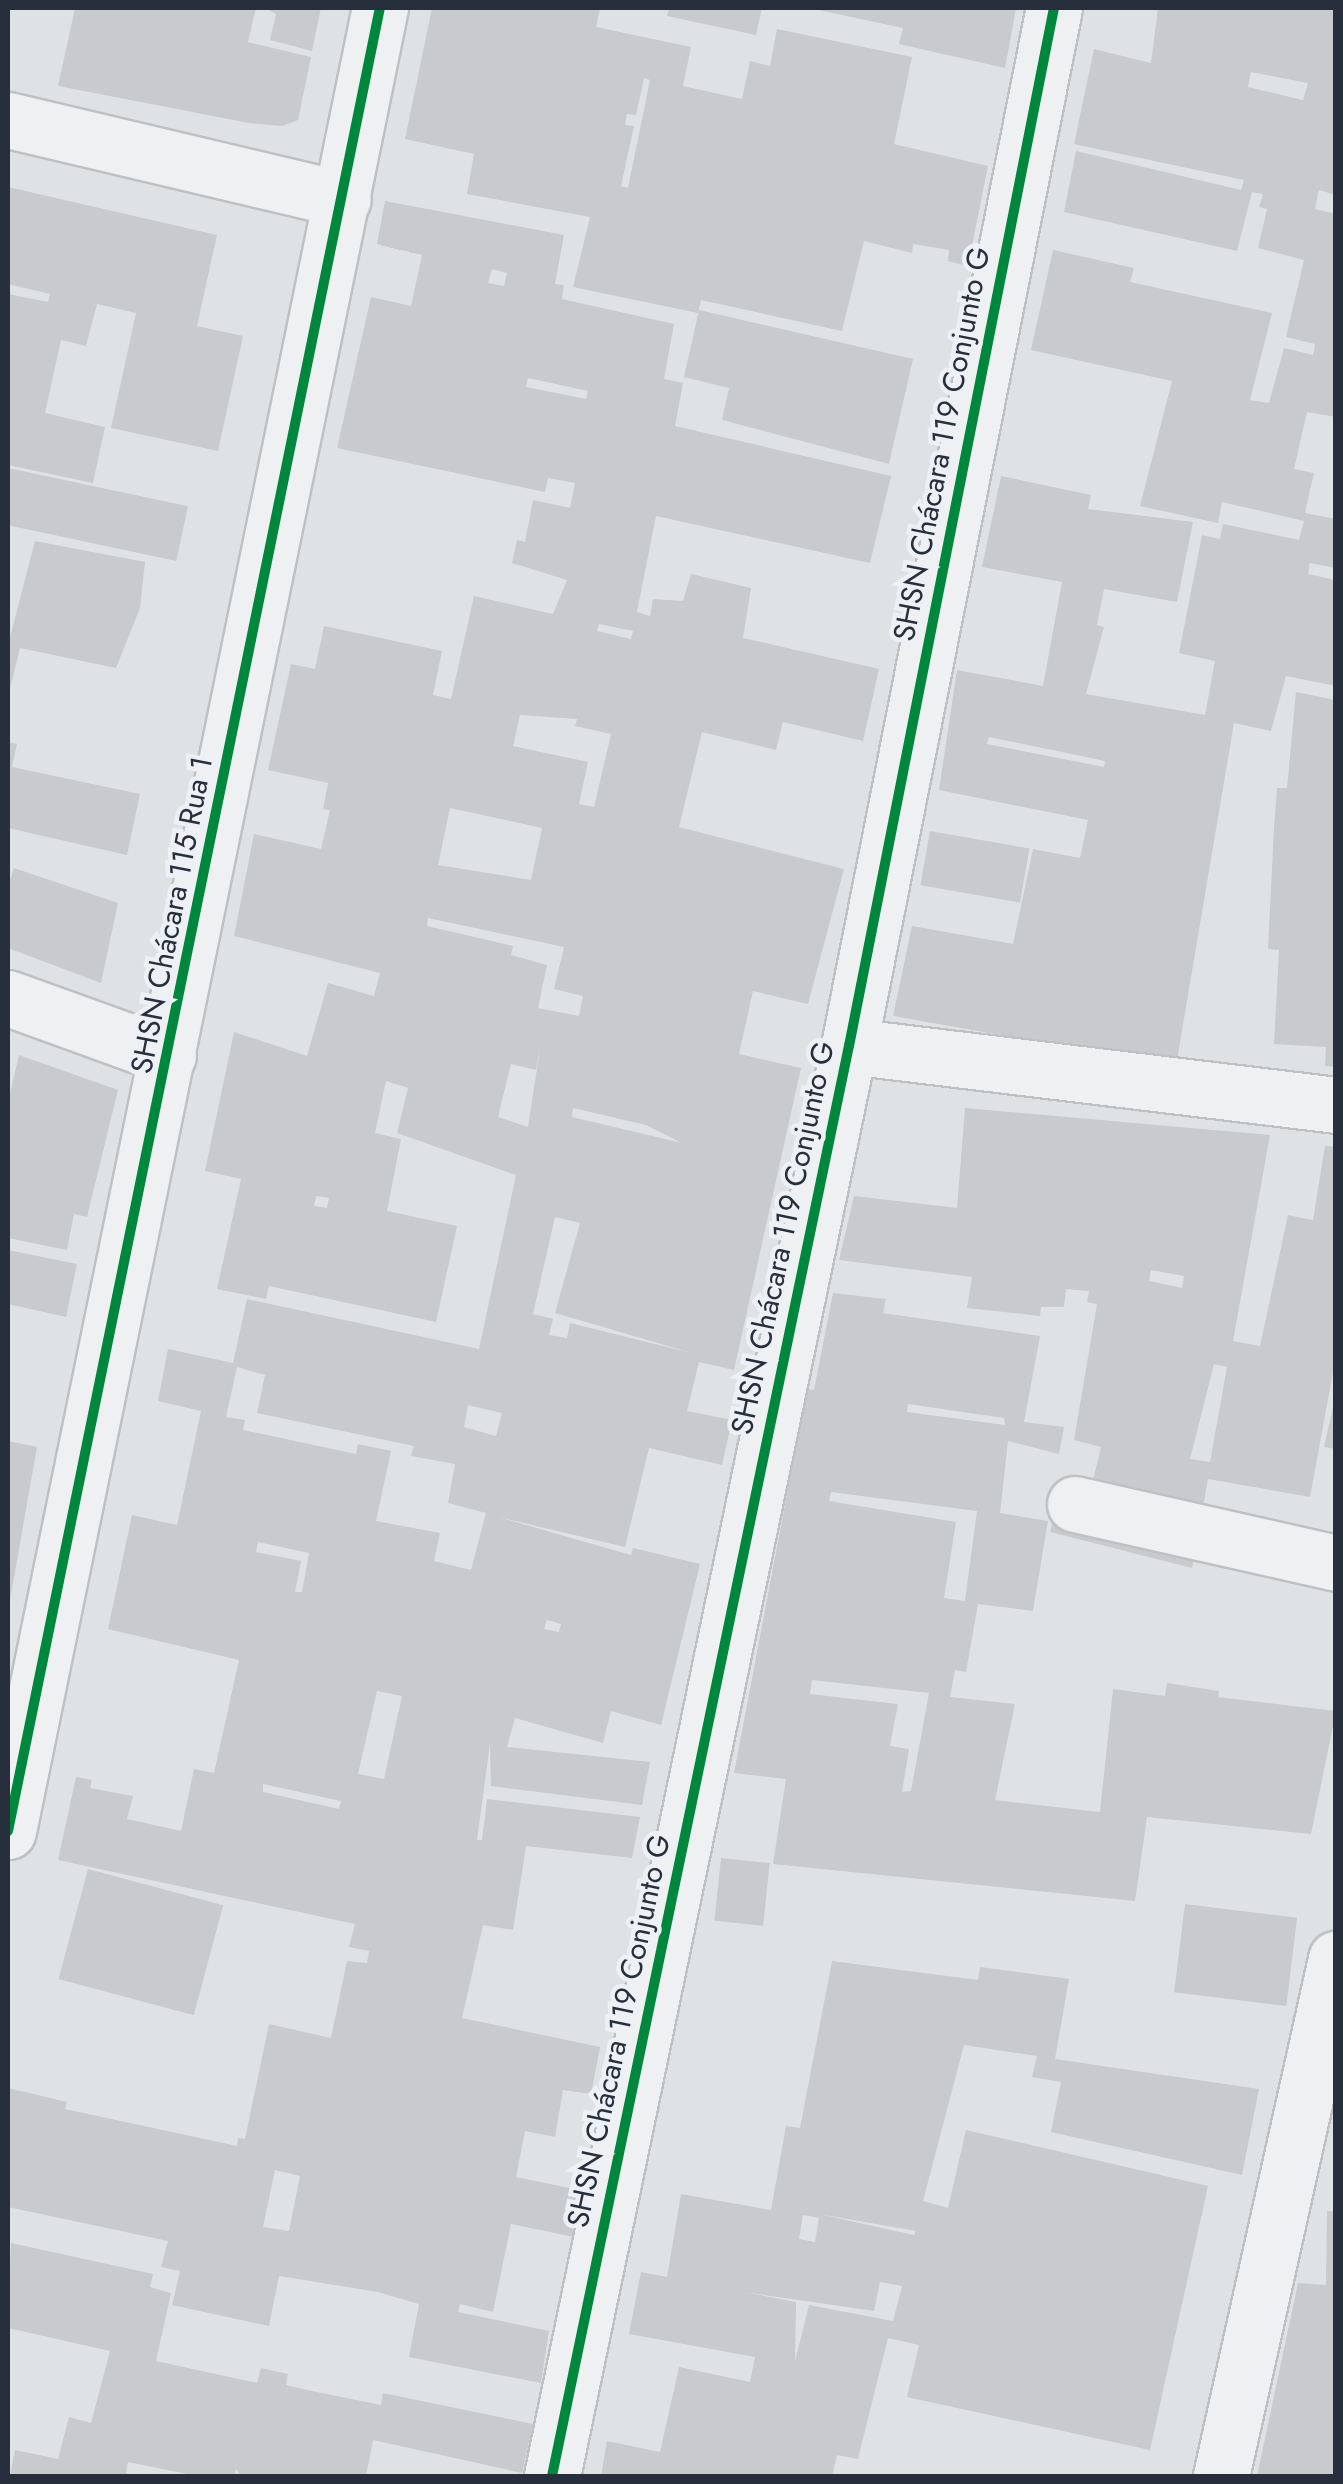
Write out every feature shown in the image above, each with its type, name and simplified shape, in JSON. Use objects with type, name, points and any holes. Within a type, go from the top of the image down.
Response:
[{"type":"street","name":"SHSN Chácara 115 Rua 1","points":[[8,1831],[380,8]]},
{"type":"street","name":"SHSN Chácara 119 Conjunto G","points":[[552,2476],[849,1046],[1054,8]]},
{"type":"street","points":[[8,120],[342,199]]},
{"type":"street","points":[[8,998],[168,1056]]},
{"type":"street","points":[[849,1046],[1336,1104]]},
{"type":"street","points":[[1075,1504],[1336,1563]]},
{"type":"street","points":[[1222,2476],[1336,1959]]},
{"type":"building","points":[[75,8],[256,8],[248,42],[311,57],[298,120],[282,126],[249,123],[58,86]]},
{"type":"building","points":[[265,8],[321,8],[312,51],[270,40],[276,14]]},
{"type":"building","points":[[432,8],[600,8],[596,27],[691,47],[683,86],[742,99],[750,61],[770,66],[777,29],[912,57],[894,144],[988,166],[968,266],[948,261],[949,250],[913,244],[912,253],[864,241],[842,331],[701,300],[698,313],[573,287],[590,217],[467,194],[474,154],[405,139]],"holes":[[[644,78],[650,80],[628,188],[621,186],[634,126],[625,125],[627,114],[636,115]]]},
{"type":"building","points":[[669,8],[762,8],[756,35],[667,16]]},
{"type":"building","points":[[809,8],[1016,8],[1005,68],[899,44],[903,28]]},
{"type":"building","points":[[1158,8],[1336,8],[1336,195],[1319,190],[1315,209],[1336,214],[1336,417],[1307,412],[1294,469],[1314,473],[1305,513],[1336,519],[1336,568],[1310,563],[1308,574],[1336,580],[1336,686],[1286,676],[1271,731],[1234,723],[1176,1066],[893,1016],[912,926],[1013,944],[1033,849],[1080,858],[1088,820],[939,790],[957,670],[1043,686],[1062,582],[982,567],[1001,476],[1091,495],[1088,509],[1193,522],[1177,602],[1104,589],[1097,625],[1104,627],[1086,694],[1205,715],[1215,661],[1179,653],[1202,535],[1220,539],[1223,524],[1299,540],[1304,521],[1222,502],[1218,523],[1140,506],[1172,381],[1031,350],[1053,250],[1134,268],[1130,282],[1272,313],[1250,400],[1269,403],[1284,348],[1313,355],[1315,344],[1286,337],[1304,260],[1258,248],[1267,209],[1259,207],[1263,194],[1252,192],[1237,251],[1064,212],[1076,151],[1241,190],[1244,180],[1074,144],[1094,49],[1151,63]],"holes":[[[1251,72],[1308,83],[1303,100],[1248,87]],[[989,737],[1105,761],[1104,767],[987,744]]]},
{"type":"building","points":[[8,187],[217,235],[197,326],[243,336],[218,451],[111,428],[136,313],[97,304],[86,346],[61,340],[45,413],[105,427],[93,483],[8,465],[8,294],[48,302],[50,294],[8,284]]},
{"type":"building","points":[[385,201],[564,235],[555,284],[564,285],[562,299],[674,324],[664,379],[683,383],[675,426],[891,476],[870,563],[656,516],[637,612],[650,616],[653,599],[683,601],[691,574],[751,588],[743,638],[879,669],[863,741],[783,722],[776,750],[702,732],[679,827],[844,869],[808,1004],[753,991],[739,1054],[801,1068],[734,1370],[699,1362],[687,1411],[732,1420],[722,1465],[649,1448],[625,1547],[498,1517],[631,1555],[633,1548],[700,1564],[661,1725],[611,1711],[603,1743],[515,1718],[507,1747],[650,1762],[642,1805],[491,1786],[490,1744],[477,1840],[482,1840],[487,1799],[640,1817],[632,1858],[526,1846],[513,1930],[483,1925],[462,2018],[600,2047],[591,2094],[563,2090],[555,2137],[525,2131],[516,2177],[584,2191],[574,2237],[511,2224],[493,2312],[460,2304],[458,2312],[549,2331],[541,2383],[409,2357],[419,2304],[378,2292],[279,2276],[269,2326],[172,2305],[180,2271],[161,2267],[168,2241],[8,2207],[8,2088],[67,2102],[65,2109],[237,2146],[238,2138],[245,2139],[269,2024],[331,2038],[347,1961],[367,1963],[369,1951],[349,1947],[355,1924],[58,1860],[76,1777],[92,1780],[90,1788],[133,1796],[127,1819],[181,1831],[194,1769],[214,1773],[239,1660],[108,1629],[132,1515],[177,1525],[201,1411],[158,1401],[168,1349],[233,1363],[247,1299],[479,1349],[516,1175],[397,1133],[408,1088],[386,1081],[375,1133],[401,1139],[387,1211],[457,1226],[436,1322],[269,1286],[266,1299],[217,1289],[241,1179],[205,1171],[234,1032],[307,1056],[328,983],[374,996],[380,973],[234,936],[254,834],[321,849],[330,810],[323,809],[328,783],[268,770],[291,664],[315,669],[324,626],[442,651],[433,695],[451,699],[474,596],[553,614],[567,580],[512,563],[517,540],[525,542],[533,500],[570,508],[575,483],[548,478],[545,492],[337,448],[371,297],[411,306],[422,255],[377,244]],"holes":[[[492,269],[507,273],[504,286],[488,283]],[[528,378],[588,391],[586,399],[526,387]],[[599,624],[633,631],[631,639],[597,631]],[[520,715],[577,719],[575,726],[611,734],[594,807],[579,804],[588,762],[513,746]],[[450,808],[542,828],[531,880],[438,865]],[[428,918],[564,947],[554,989],[583,996],[579,1016],[538,1008],[547,965],[511,955],[513,946],[427,926]],[[541,1043],[528,1127],[498,1117],[511,1064],[536,1070]],[[573,1108],[646,1125],[682,1143],[572,1117]],[[316,1196],[329,1198],[327,1208],[314,1206]],[[555,1217],[580,1223],[555,1313],[692,1353],[570,1323],[567,1338],[549,1335],[553,1319],[533,1314]],[[237,1367],[265,1375],[257,1413],[414,1446],[411,1456],[455,1464],[448,1503],[486,1513],[471,1570],[434,1561],[440,1533],[376,1521],[391,1451],[358,1444],[356,1454],[243,1430],[245,1420],[226,1417]],[[468,1405],[502,1413],[496,1436],[464,1427]],[[258,1542],[309,1553],[302,1592],[295,1592],[301,1561],[256,1552]],[[547,1620],[561,1624],[559,1632],[544,1629]],[[377,1691],[402,1696],[384,1779],[358,1774]],[[263,1784],[341,1801],[339,1809],[263,1792]],[[275,2170],[300,2176],[289,2231],[263,2227]]]},
{"type":"building","points":[[699,310],[913,359],[889,464],[722,420],[729,388],[684,377]]},
{"type":"building","points":[[8,468],[188,506],[176,561],[8,525]]},
{"type":"building","points":[[35,541],[145,562],[140,608],[116,668],[20,648],[8,697],[8,645]]},
{"type":"building","points":[[1296,692],[1336,700],[1336,1067],[1325,1066],[1326,1047],[1274,1044],[1279,950],[1268,949],[1274,828],[1277,788],[1287,788]]},
{"type":"building","points":[[8,742],[17,744],[12,767],[140,794],[127,855],[8,828]]},
{"type":"building","points":[[930,831],[1029,849],[1020,903],[920,885]]},
{"type":"building","points":[[14,868],[118,903],[101,983],[8,948],[8,886]]},
{"type":"building","points":[[19,1055],[118,1090],[87,1217],[74,1214],[67,1250],[8,1238],[8,1102]]},
{"type":"building","points":[[965,1108],[1270,1135],[1233,1341],[1260,1346],[1288,1215],[1313,1220],[1325,1146],[1336,1147],[1336,1356],[1310,1497],[1208,1479],[1192,1568],[1050,1532],[1057,1505],[1050,1503],[1054,1484],[1090,1493],[1101,1447],[1074,1440],[1097,1304],[1087,1302],[1089,1291],[1066,1289],[1064,1307],[1041,1307],[1040,1316],[967,1308],[972,1277],[839,1260],[854,1196],[957,1208]],"holes":[[[1151,1270],[1184,1276],[1182,1288],[1149,1281]],[[1214,1364],[1227,1367],[1210,1462],[1190,1459]]]},
{"type":"building","points":[[8,1250],[77,1264],[66,1317],[8,1304]]},
{"type":"building","points":[[833,1293],[886,1299],[883,1313],[1040,1336],[1024,1422],[1064,1427],[1059,1454],[1008,1441],[1000,1513],[1048,1521],[1033,1611],[978,1604],[966,1672],[955,1670],[950,1697],[1015,1704],[995,1800],[1100,1812],[1113,1689],[1165,1696],[1167,1683],[1219,1691],[1218,1697],[1336,1711],[1311,1834],[1147,1817],[1135,1901],[773,1864],[786,1779],[734,1773],[807,1389],[814,1390]],"holes":[[[908,1404],[1004,1418],[1005,1425],[907,1412]],[[831,1492],[977,1511],[965,1601],[944,1598],[956,1522],[829,1501]],[[812,1680],[929,1693],[911,1791],[902,1792],[909,1749],[890,1746],[898,1704],[810,1694]]]},
{"type":"building","points":[[1336,1402],[1336,1449],[1324,1447]]},
{"type":"building","points":[[8,1441],[37,1447],[9,1606],[8,1606]]},
{"type":"building","points":[[721,1858],[770,1863],[763,1926],[714,1921]]},
{"type":"building","points":[[88,1869],[223,1905],[194,2015],[58,1979]]},
{"type":"building","points":[[1185,1904],[1297,1918],[1286,2006],[1174,1992]]},
{"type":"building","points":[[832,1961],[978,1980],[980,1967],[1069,1979],[1055,2059],[1259,2089],[1242,2175],[1051,2132],[1061,2082],[1032,2077],[1037,2056],[964,2045],[923,2201],[948,2208],[966,2130],[1208,2186],[1150,2450],[907,2397],[919,2345],[888,2338],[858,2459],[837,2455],[832,2476],[601,2476],[607,2441],[660,2452],[679,2367],[750,2382],[755,2357],[629,2334],[641,2272],[667,2277],[681,2194],[771,2210],[786,2126],[800,2128]],"holes":[[[819,2214],[916,2231],[914,2235]],[[803,2215],[819,2218],[815,2242],[799,2239]],[[880,2282],[902,2286],[893,2321],[809,2305],[795,2361],[796,2302],[744,2292],[874,2311]]]},
{"type":"building","points":[[1327,2211],[1336,2211],[1336,2476],[1257,2476],[1298,2283],[1326,2285]]},
{"type":"building","points":[[11,2243],[153,2274],[150,2287],[171,2293],[156,2361],[257,2383],[261,2368],[288,2374],[286,2385],[312,2391],[381,2405],[383,2393],[533,2424],[522,2473],[373,2440],[366,2476],[241,2476],[236,2469],[234,2476],[197,2476],[128,2462],[126,2473],[134,2476],[10,2476],[15,2450],[58,2459],[69,2417],[91,2423],[110,2351],[8,2328]]},
{"type":"cycle path","points":[[8,1831],[380,8]]},
{"type":"cycle path","points":[[552,2476],[849,1046],[1054,8]]}]
